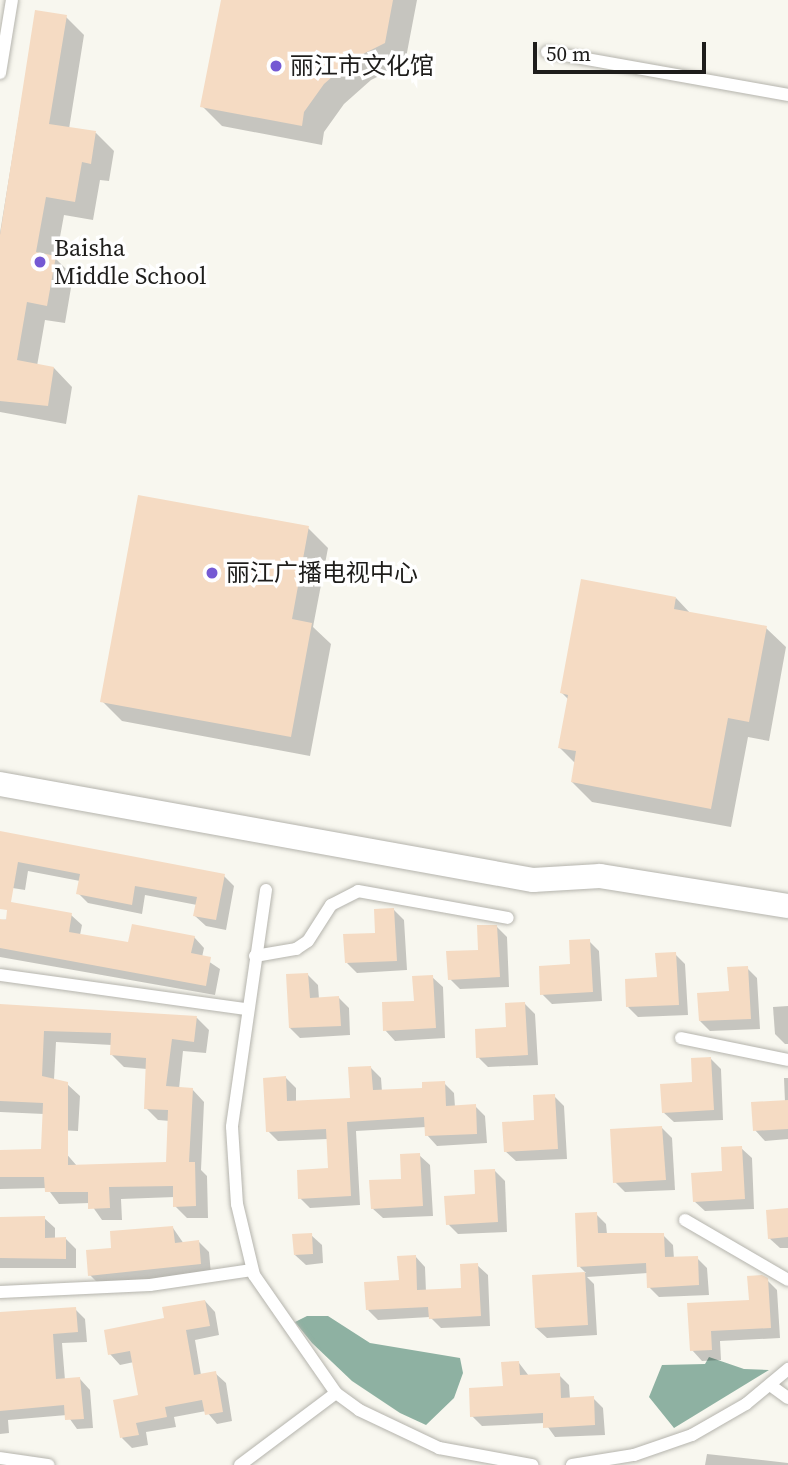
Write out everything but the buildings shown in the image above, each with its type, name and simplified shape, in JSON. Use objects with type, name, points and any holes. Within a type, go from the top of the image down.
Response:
[{"type":"street","points":[[0,784],[533,880],[600,876],[788,906]]},
{"type":"lane","points":[[0,73],[12,0]]},
{"type":"lane","points":[[547,52],[788,95]]},
{"type":"lane","points":[[266,890],[246,1009],[232,1126],[237,1203],[252,1270],[336,1393],[385,1425],[439,1448],[531,1465]]},
{"type":"lane","points":[[255,956],[296,949],[308,941],[331,905],[358,891],[508,918]]},
{"type":"lane","points":[[0,975],[246,1009]]},
{"type":"lane","points":[[681,1038],[788,1060]]},
{"type":"lane","points":[[685,1220],[788,1280]]},
{"type":"lane","points":[[0,1292],[137,1286],[252,1270]]},
{"type":"lane","points":[[572,1465],[643,1459],[720,1421],[788,1369]]},
{"type":"lane","points":[[770,1385],[788,1398]]},
{"type":"lane","points":[[240,1465],[336,1393]]},
{"type":"lane","points":[[0,1458],[48,1465]]},
{"type":"shaded area","points":[[307,1316],[328,1316],[370,1343],[460,1358],[463,1373],[454,1398],[426,1425],[400,1413],[352,1381],[312,1343],[295,1322]]},
{"type":"shaded area","points":[[709,1357],[744,1369],[769,1370],[674,1428],[649,1397],[662,1365],[705,1364]]},
{"type":"place","name":"丽江市文化馆","points":[[276,66]]},
{"type":"place","name":"Baisha Middle School","points":[[40,262]]},
{"type":"place","name":"丽江广播电视中心","points":[[212,573]]}]
